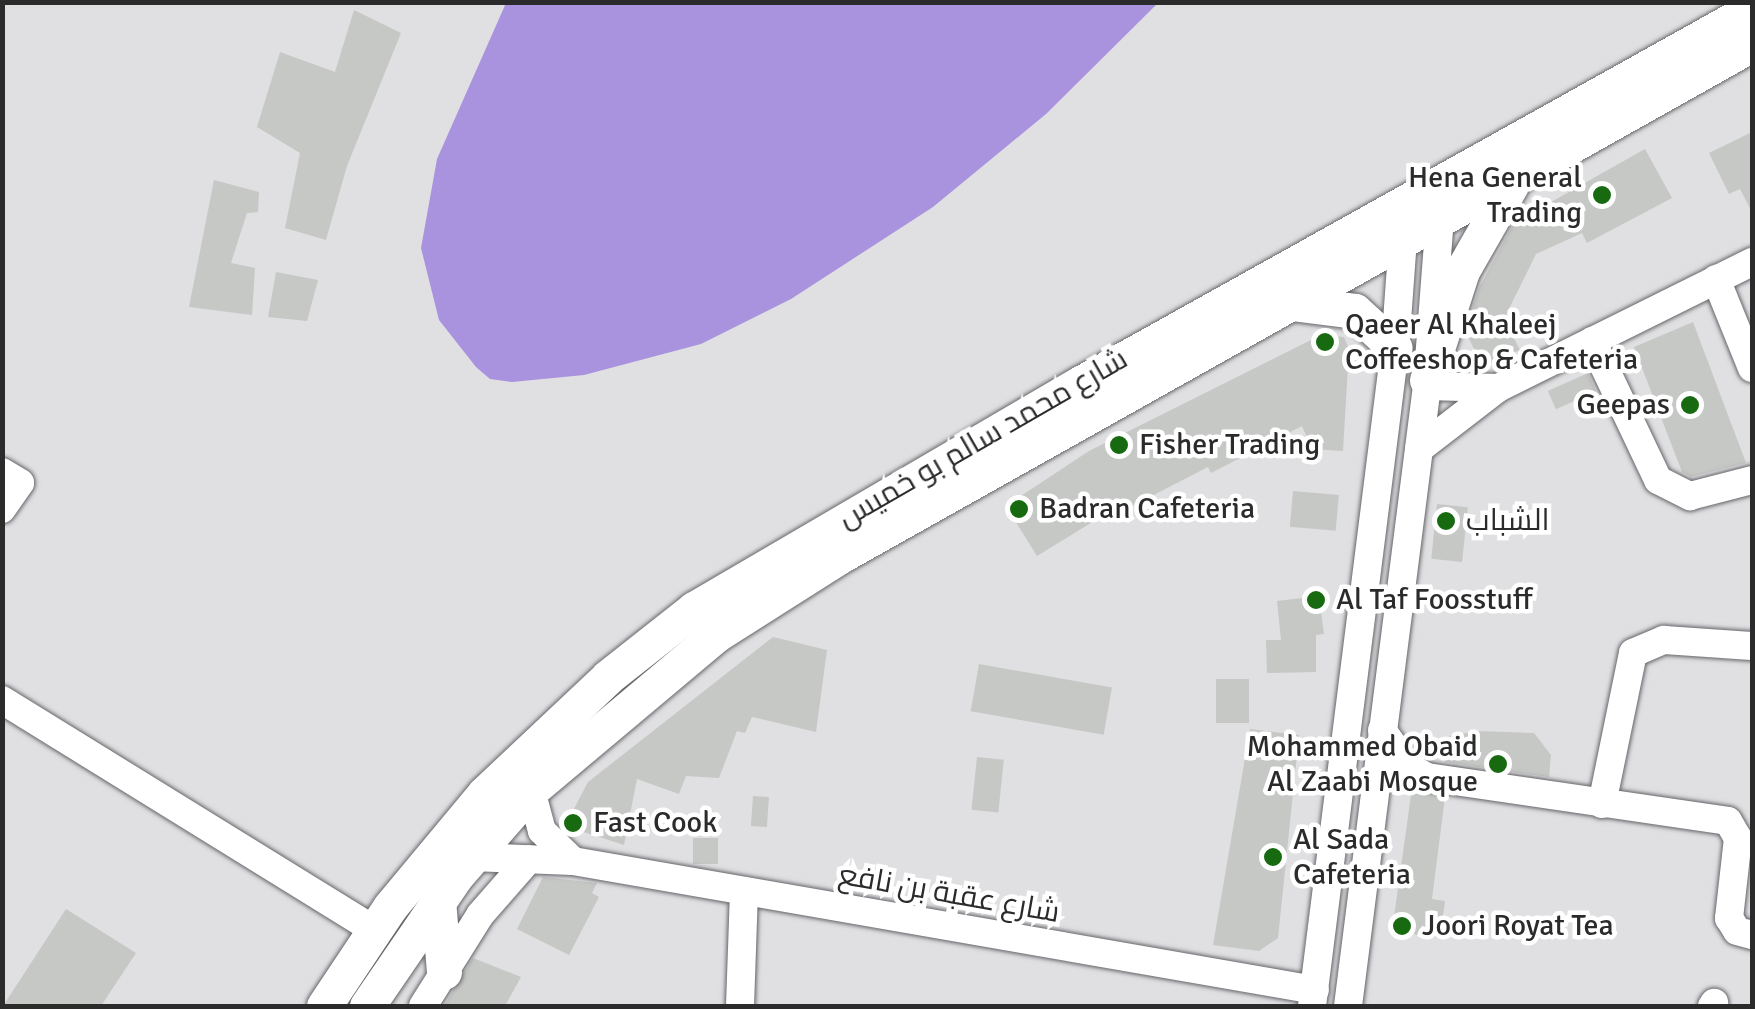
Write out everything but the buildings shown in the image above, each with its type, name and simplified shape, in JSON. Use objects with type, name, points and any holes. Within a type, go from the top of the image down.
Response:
[{"type":"main road","name":"شارع محمد سالم بو خميس","points":[[366,1006],[438,900],[532,790],[742,618],[840,556],[1298,304],[1402,242],[1441,203],[1752,9]]},
{"type":"main road","name":"شارع محمد سالم بو خميس","points":[[324,1006],[374,930],[460,820],[535,742],[694,609],[1081,382],[1406,204],[1441,203],[1512,183],[1752,44]]},
{"type":"main road","points":[[1427,383],[1462,271],[1512,183]]},
{"type":"main road","points":[[1298,304],[1355,311],[1395,348]]},
{"type":"main road","points":[[438,900],[444,972]]},
{"type":"street","points":[[1355,1005],[1382,730],[1427,383],[1441,203]]},
{"type":"street","points":[[1314,998],[1395,348],[1406,204]]},
{"type":"street","points":[[1419,449],[1498,388],[1752,262]]},
{"type":"street","points":[[1716,279],[1752,368]]},
{"type":"street","points":[[1592,341],[1658,480],[1690,496],[1752,480]]},
{"type":"street","points":[[1427,383],[1498,388]]},
{"type":"street","points":[[2,472],[20,483],[2,510]]},
{"type":"street","points":[[1602,804],[1634,653],[1664,640],[1752,646]]},
{"type":"street","points":[[2,700],[374,930]]},
{"type":"street","points":[[1382,730],[1401,758],[1427,777],[1734,825],[1729,918],[1737,931],[1752,936]]},
{"type":"street","points":[[532,790],[542,831],[573,860]]},
{"type":"street","name":"شارع عقبة بن نافع","points":[[472,857],[573,860],[1314,998]]},
{"type":"street","points":[[423,1006],[480,914],[528,859]]},
{"type":"street","points":[[740,1006],[744,890]]},
{"type":"shaded area","points":[[506,2],[1158,3],[1046,114],[933,207],[791,299],[701,344],[584,375],[512,382],[490,379],[439,320],[421,248],[437,159]]},
{"type":"place","name":"Hena General Trading","points":[[1602,195]]},
{"type":"place","name":"Qaeer Al Khaleej Coffeeshop & Cafeteria","points":[[1325,342]]},
{"type":"place","name":"Geepas","points":[[1690,405]]},
{"type":"place","name":"Fisher Trading","points":[[1119,445]]},
{"type":"place","name":"Badran Cafeteria","points":[[1019,509]]},
{"type":"place","name":"الشباب","points":[[1446,521]]},
{"type":"place","name":"Al Taf Foosstuff","points":[[1316,600]]},
{"type":"place","name":"Mohammed Obaid Al Zaabi Mosque","points":[[1498,764]]},
{"type":"place","name":"Fast Cook","points":[[573,823]]},
{"type":"place","name":"Al Sada Cafeteria","points":[[1273,857]]},
{"type":"place","name":"Joori Royat Tea","points":[[1402,926]]}]
